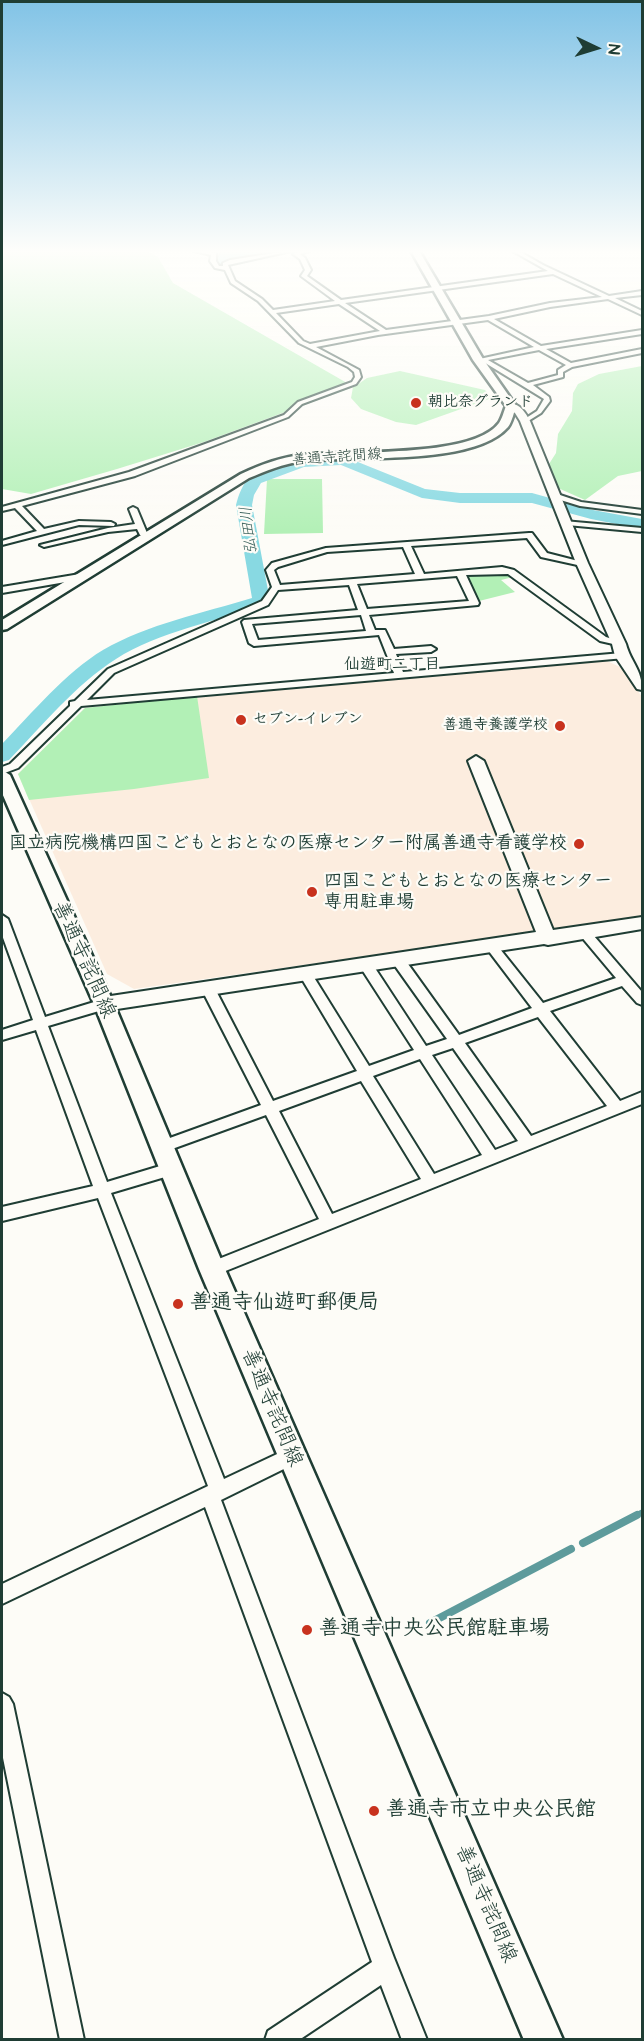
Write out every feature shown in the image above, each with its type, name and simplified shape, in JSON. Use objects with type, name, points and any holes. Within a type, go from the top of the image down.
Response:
[{"type":"main road","points":[[472,344],[511,406],[511,415],[518,428]]},
{"type":"main road","name":"善通寺詫間線","points":[[2,626],[245,476],[282,462],[321,456],[443,450],[518,428]]},
{"type":"main road","name":"善通寺詫間線","points":[[2,773],[104,1004],[212,1269],[544,2040]]},
{"type":"street","points":[[2,509],[132,474],[286,416],[300,403],[354,383],[358,377],[357,371],[307,344]]},
{"type":"street","points":[[311,346],[321,344]]},
{"type":"street","points":[[534,344],[570,365]]},
{"type":"street","points":[[481,359],[564,344]]},
{"type":"street","points":[[529,386],[561,376],[560,371],[570,365],[642,351]]},
{"type":"street","points":[[481,359],[547,398],[538,412],[518,428]]},
{"type":"street","points":[[511,406],[519,411],[518,428],[558,502],[582,563],[621,650],[642,686]]},
{"type":"street","points":[[558,502],[642,512]]},
{"type":"street","points":[[18,506],[42,532]]},
{"type":"street","points":[[133,510],[146,537]]},
{"type":"street","points":[[2,543],[79,523],[111,524]]},
{"type":"street","points":[[567,523],[642,530]]},
{"type":"street","points":[[44,545],[108,530],[140,526]]},
{"type":"street","points":[[2,773],[14,766],[74,704],[111,670],[265,603],[275,588],[270,570],[275,565],[326,550],[529,535],[544,555],[582,563]]},
{"type":"street","points":[[406,544],[421,577]]},
{"type":"street","points":[[275,588],[502,570],[511,572],[621,650]]},
{"type":"street","points":[[233,616],[247,622],[475,603],[460,573]]},
{"type":"street","points":[[2,591],[80,577]]},
{"type":"street","points":[[352,582],[372,633]]},
{"type":"street","points":[[247,622],[254,643],[382,632],[400,676]]},
{"type":"street","points":[[390,652],[431,648]]},
{"type":"street","points":[[74,704],[400,676],[621,650]]},
{"type":"street","points":[[476,761],[548,939]]},
{"type":"street","points":[[2,919],[386,1967],[416,2040]]},
{"type":"street","points":[[2,1035],[104,1004],[548,939],[642,923]]},
{"type":"street","points":[[585,932],[642,1000]]},
{"type":"street","points":[[492,946],[617,1108]]},
{"type":"street","points":[[398,960],[529,1144]]},
{"type":"street","points":[[366,965],[492,1158]]},
{"type":"street","points":[[305,974],[431,1182]]},
{"type":"street","points":[[2,1214],[102,1190],[270,1108],[542,1010],[549,1005],[625,980]]},
{"type":"street","points":[[208,988],[329,1223]]},
{"type":"street","points":[[212,1269],[642,1098]]},
{"type":"street","points":[[2,1594],[292,1456]]},
{"type":"street","points":[[2,1704],[72,2040]]},
{"type":"street","points":[[277,2040],[386,1967]]},
{"type":"shaded area","points":[[605,660],[622,668],[642,697],[642,917],[134,989],[107,974],[18,774],[85,708]]},
{"type":"green space","points":[[2,344],[280,344],[354,387],[367,378],[400,371],[485,390],[492,398],[416,425],[396,422],[361,409],[351,398],[353,387],[204,442],[31,494],[2,489]]},
{"type":"green space","points":[[642,366],[642,471],[618,476],[585,500],[558,488],[549,464],[556,453],[558,434],[572,411],[573,393],[578,384],[599,374]]},
{"type":"green space","points":[[267,479],[322,479],[323,533],[264,534]]},
{"type":"green space","points":[[508,572],[513,577],[501,580],[515,592],[479,601],[466,577],[468,574]]},
{"type":"green space","points":[[197,696],[209,778],[134,789],[29,800],[18,774],[85,708]]},
{"type":"waterway","name":"弘田川","points":[[2,756],[61,694],[108,655],[131,643],[167,630],[261,601],[244,505],[246,495],[255,480],[274,472],[303,463],[343,460],[422,493],[460,498],[532,498],[591,514],[642,524]]},
{"type":"waterway","points":[[634,1516],[642,1512]]},
{"type":"waterway","points":[[583,1543],[637,1515]]},
{"type":"waterway","points":[[430,1623],[571,1549]]},
{"type":"place","name":"朝比奈グランド","points":[[416,403]]},
{"type":"place","name":"セブン-イレブン","points":[[241,720]]},
{"type":"place","name":"善通寺養護学校","points":[[560,726]]},
{"type":"place","name":"国立病院機構四国こどもとおとなの医療センター附属善通寺看護学校","points":[[579,844]]},
{"type":"place","name":"四国こどもとおとなの医療センター 専用駐車場","points":[[312,892]]},
{"type":"place","name":"善通寺仙遊町郵便局","points":[[178,1304]]},
{"type":"place","name":"善通寺中央公民館駐車場","points":[[307,1630]]},
{"type":"place","name":"善通寺市立中央公民館","points":[[374,1811]]},
{"type":"district","name":"仙遊町二丁目","points":[[392,666]]}]
